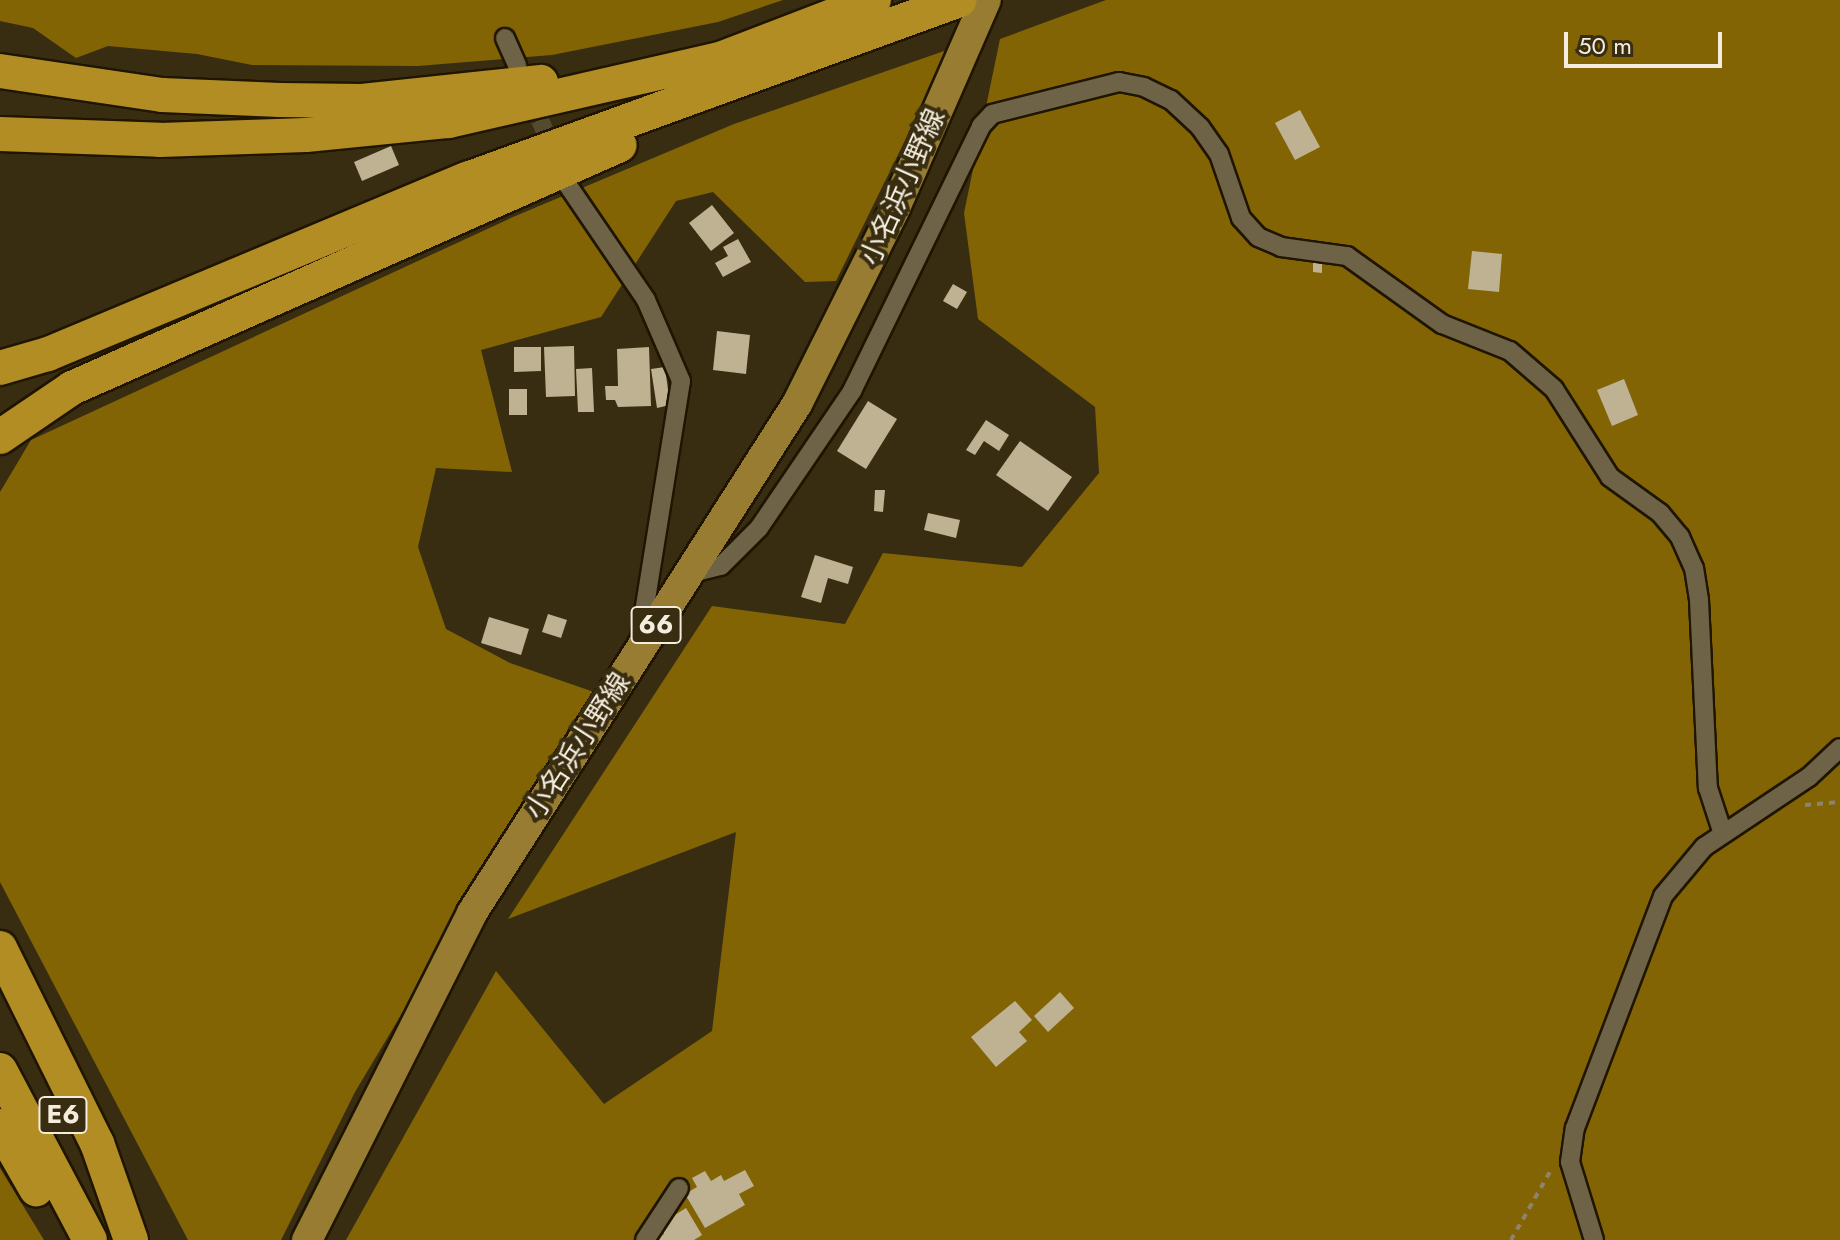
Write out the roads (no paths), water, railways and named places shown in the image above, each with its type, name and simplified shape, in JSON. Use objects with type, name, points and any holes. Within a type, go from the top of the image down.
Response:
[{"type":"highway","points":[[0,71],[162,95],[362,101],[554,80],[621,67],[714,46],[866,0]]},
{"type":"highway","points":[[0,134],[160,140],[262,137],[449,121],[720,59],[874,0]]},
{"type":"highway","points":[[0,437],[72,388],[959,0]]},
{"type":"highway","points":[[0,368],[48,354],[467,179],[819,47],[910,19]]},
{"type":"highway","points":[[0,948],[97,1143],[131,1240]]},
{"type":"highway","name":"E6","points":[[0,987],[131,1240]]},
{"type":"highway","name":"E6","points":[[0,1070],[90,1240]]},
{"type":"highway","points":[[0,1126],[67,1240]]},
{"type":"main road","name":"小名浜小野線","points":[[307,1240],[472,913],[797,404],[842,319],[986,0]]},
{"type":"street","points":[[505,38],[517,65]]},
{"type":"street","points":[[688,574],[721,566],[759,528],[852,391],[981,126],[992,114],[1119,82],[1144,87],[1171,100],[1200,127],[1219,154],[1241,218],[1258,237],[1281,247],[1347,256],[1442,324],[1510,351],[1554,389],[1610,477],[1660,513],[1680,537],[1694,568],[1699,600],[1708,788],[1723,834]]},
{"type":"street","points":[[567,184],[646,300],[681,381],[647,571],[638,652]]},
{"type":"street","points":[[1594,1240],[1570,1162],[1575,1128],[1663,896],[1680,870],[1723,834],[1809,777],[1840,748]]},
{"type":"street","points":[[645,1240],[679,1188]]},
{"type":"tunnel","points":[[529,95],[554,152]]}]
